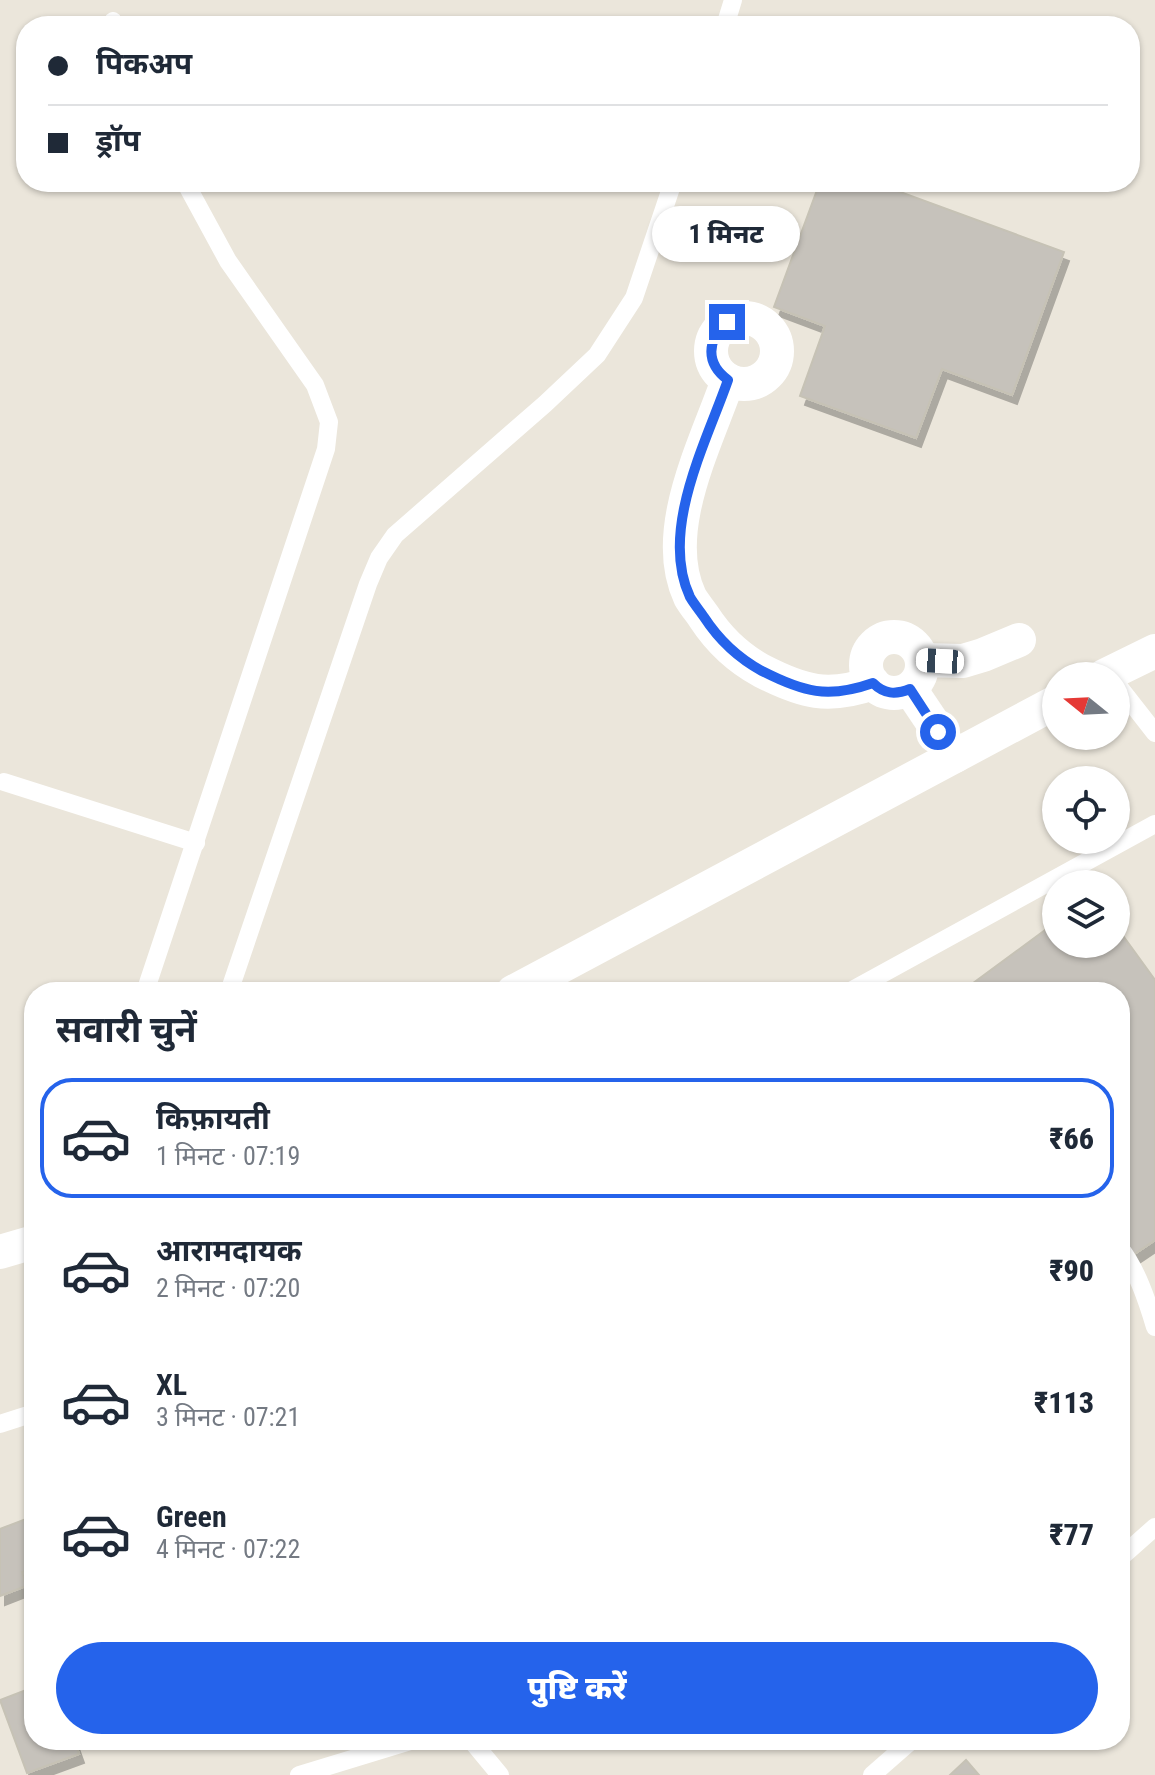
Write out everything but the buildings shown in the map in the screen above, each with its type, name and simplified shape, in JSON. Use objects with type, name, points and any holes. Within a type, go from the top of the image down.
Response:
[{"type":"street","points":[[728,380],[687,492],[680,527],[680,560],[690,597],[716,634],[746,662],[780,680],[826,693],[851,691],[873,683]]},
{"type":"street","points":[[955,756],[916,674],[919,651],[913,644],[896,637],[887,638],[872,648],[868,657],[868,675],[879,689],[897,693],[916,674],[983,655],[1019,640]]},
{"type":"street","points":[[1130,665],[1155,651]]},
{"type":"street","points":[[532,982],[1042,709]]},
{"type":"street","points":[[0,1252],[24,1245]]},
{"type":"lane","points":[[148,982],[326,449],[329,422],[315,385],[228,261],[190,192]]},
{"type":"lane","points":[[232,982],[379,558],[395,535],[597,355],[634,298],[670,192]]},
{"type":"lane","points":[[1130,702],[1155,733]]},
{"type":"lane","points":[[4,782],[196,843]]},
{"type":"lane","points":[[867,982],[1155,824]]},
{"type":"lane","points":[[1130,1264],[1155,1327]]},
{"type":"lane","points":[[0,1424],[24,1416]]},
{"type":"lane","points":[[1130,1551],[1152,1536]]},
{"type":"lane","points":[[299,1775],[381,1750]]},
{"type":"lane","points":[[479,1750],[500,1775]]},
{"type":"lane","points":[[872,1775],[901,1750]]},
{"type":"route","points":[[727,322],[713,340],[711,350],[717,371],[728,380],[687,492],[680,527],[680,560],[690,597],[716,634],[746,662],[780,680],[826,693],[851,691],[873,683],[888,693],[910,689],[938,732]]}]
